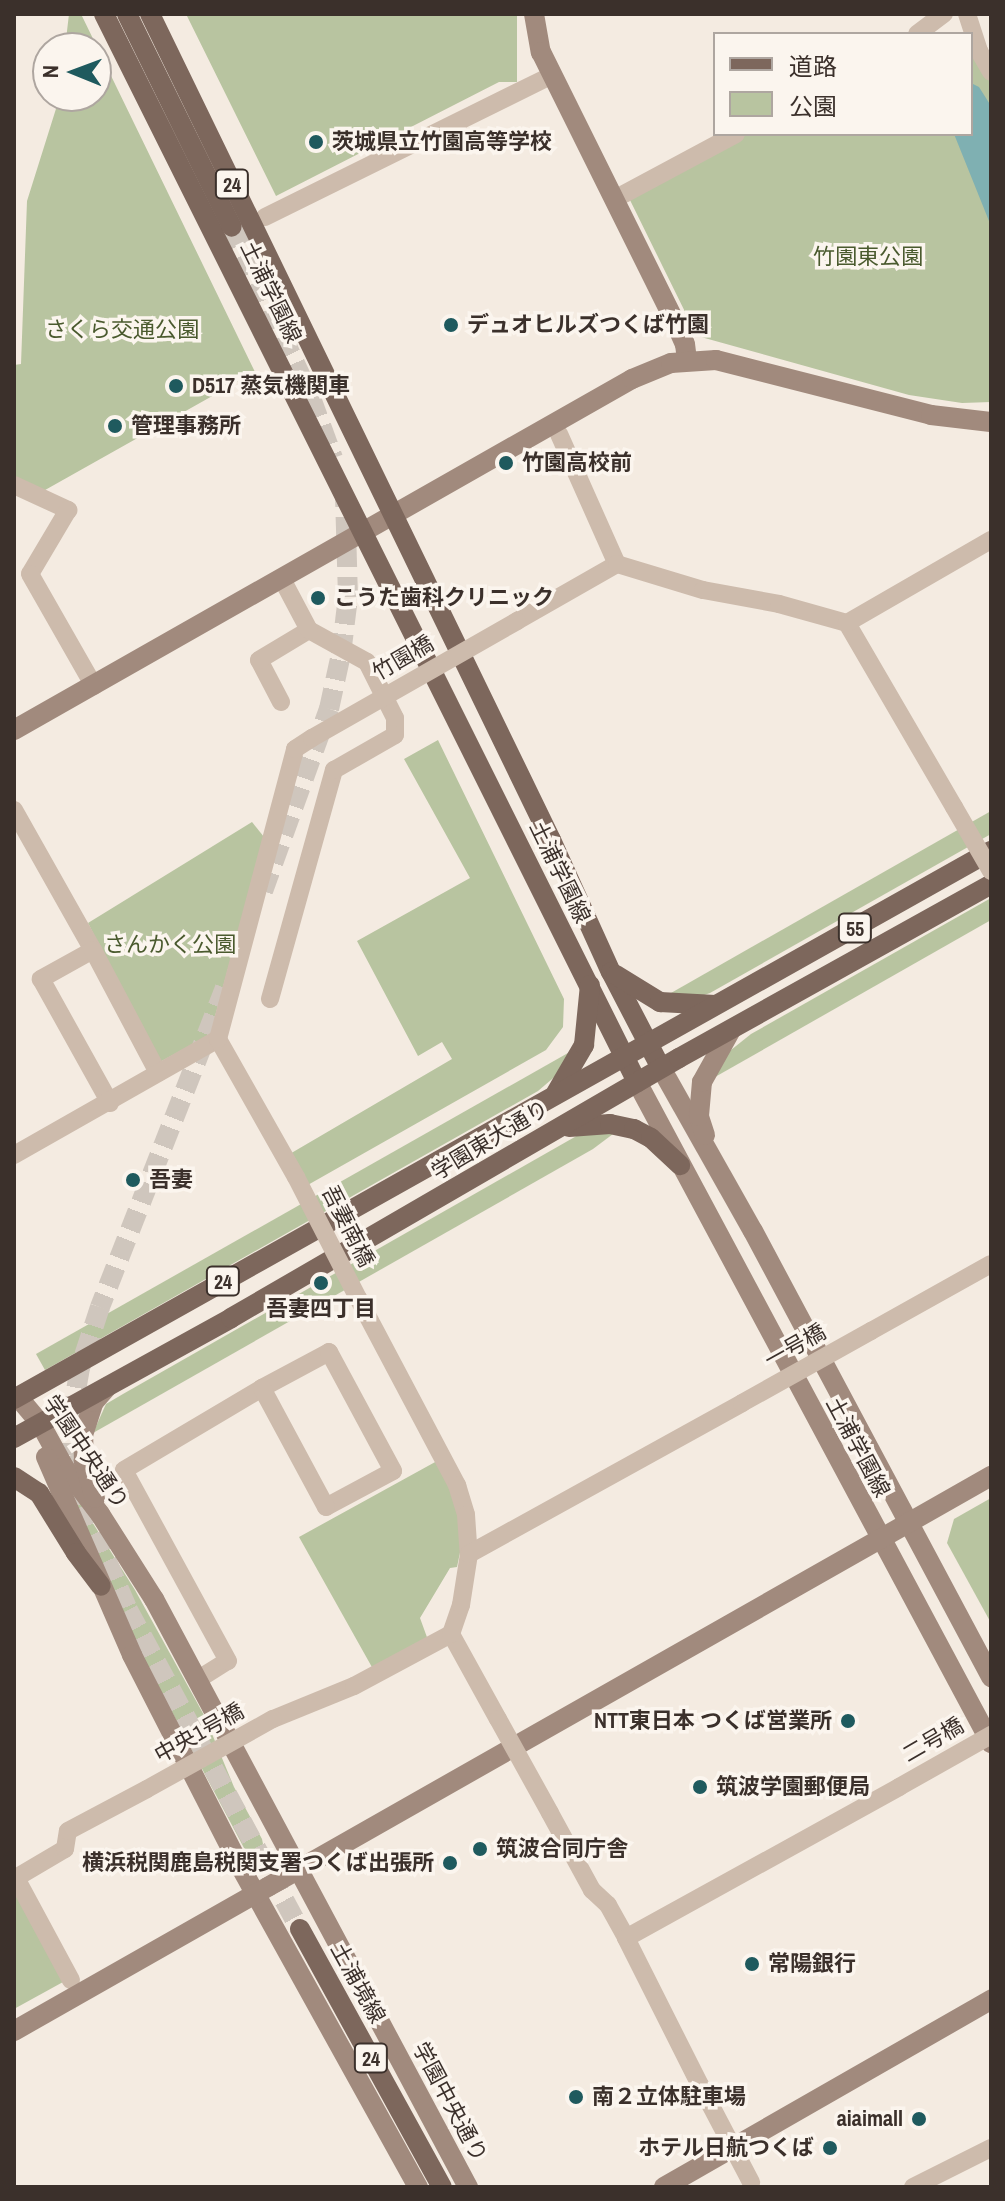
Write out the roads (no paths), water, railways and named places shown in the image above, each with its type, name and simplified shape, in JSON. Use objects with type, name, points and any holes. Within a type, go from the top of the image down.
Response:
[{"type":"main road","name":"土浦学園線","points":[[104,14],[637,1082]]},
{"type":"main road","name":"24","points":[[127,14],[232,227]]},
{"type":"main road","name":"土浦学園線","points":[[150,14],[551,840],[611,972],[661,1068]]},
{"type":"main road","name":"学園東大通り","points":[[15,1395],[625,1058],[991,851]]},
{"type":"main road","name":"学園東大通り","points":[[28,1430],[661,1068],[991,884]]},
{"type":"main road","points":[[611,972],[660,1002],[719,1005]]},
{"type":"main road","points":[[553,1096],[584,1045],[590,985]]},
{"type":"main road","points":[[557,1129],[596,1123],[625,1126],[651,1138],[680,1165]]},
{"type":"main road","points":[[14,1477],[39,1493],[76,1553],[101,1586]]},
{"type":"main road","name":"土浦境線","points":[[300,1929],[442,2187]]},
{"type":"street","points":[[534,14],[541,52],[675,322],[685,344],[687,360]]},
{"type":"street","points":[[920,32],[944,14]]},
{"type":"street","points":[[973,32],[991,72]]},
{"type":"street","points":[[265,217],[552,75]]},
{"type":"street","points":[[624,194],[732,136]]},
{"type":"street","points":[[14,730],[632,379],[687,360],[716,360],[931,415],[991,424]]},
{"type":"street","points":[[559,434],[617,564],[703,590],[779,604],[847,623],[991,871]]},
{"type":"street","points":[[14,485],[68,510],[30,574],[94,686]]},
{"type":"street","points":[[847,623],[991,540]]},
{"type":"street","name":"竹園橋","points":[[218,1039],[295,749],[617,564]]},
{"type":"street","points":[[270,999],[334,770],[395,735],[395,718],[367,662],[358,654],[309,630],[282,579]]},
{"type":"street","points":[[281,702],[259,660],[309,630]]},
{"type":"street","points":[[14,810],[158,1073]]},
{"type":"street","points":[[93,950],[41,979],[110,1103]]},
{"type":"street","points":[[712,1157],[699,1116],[699,1099],[708,1068],[731,1030]]},
{"type":"street","points":[[14,1155],[218,1039]]},
{"type":"street","name":"吾妻南橋","points":[[218,1039],[296,1177],[457,1485],[466,1515],[469,1554],[461,1605],[451,1634]]},
{"type":"street","name":"土浦学園線","points":[[661,1068],[712,1157],[991,1677]]},
{"type":"street","name":"土浦学園線","points":[[637,1082],[991,1743]]},
{"type":"street","name":"一号橋","points":[[469,1554],[991,1264]]},
{"type":"street","points":[[197,1680],[228,1661],[124,1470],[262,1388],[329,1352],[393,1471],[326,1507],[262,1388]]},
{"type":"street","points":[[100,1514],[84,1461],[83,1435],[94,1402],[107,1387]]},
{"type":"street","name":"学園中央通り","points":[[15,1395],[28,1430],[76,1521],[132,1655],[255,1895],[418,2187]]},
{"type":"street","name":"学園中央通り","points":[[28,1430],[64,1467],[100,1514],[154,1599],[468,2187]]},
{"type":"street","points":[[14,2031],[991,1476]]},
{"type":"street","points":[[451,1634],[592,1890],[608,1905],[752,2184]]},
{"type":"street","name":"中央1号橋","points":[[15,1879],[65,1849],[68,1831],[273,1719],[354,1686],[451,1634]]},
{"type":"street","name":"二号橋","points":[[626,1938],[991,1735]]},
{"type":"street","points":[[15,1879],[71,1980]]},
{"type":"street","points":[[664,2187],[991,2000]]},
{"type":"street","points":[[913,2187],[991,2148]]},
{"type":"water","points":[[973,84],[979,87],[991,106],[991,226],[955,136],[973,136]]},
{"type":"tunnel","points":[[232,227],[311,398],[333,458]]},
{"type":"tunnel","points":[[263,891],[329,709],[341,654],[348,597],[345,496]]},
{"type":"tunnel","points":[[225,988],[100,1307],[80,1368],[72,1413],[72,1455],[83,1506],[128,1610],[300,1929]]},
{"type":"place","name":"茨城県立竹園高等学校","points":[[316,142]]},
{"type":"place","name":"デュオヒルズつくば竹園","points":[[451,325]]},
{"type":"place","name":"D517 蒸気機関車","points":[[176,386]]},
{"type":"place","name":"管理事務所","points":[[115,426]]},
{"type":"place","name":"竹園高校前","points":[[506,463]]},
{"type":"place","name":"こうた歯科クリニック","points":[[318,598]]},
{"type":"place","name":"吾妻","points":[[133,1180]]},
{"type":"place","name":"吾妻四丁目","points":[[321,1283]]},
{"type":"place","name":"NTT東日本 つくば営業所","points":[[848,1721]]},
{"type":"place","name":"筑波学園郵便局","points":[[700,1787]]},
{"type":"place","name":"筑波合同庁舎","points":[[480,1849]]},
{"type":"place","name":"横浜税関鹿島税関支署つくば出張所","points":[[450,1863]]},
{"type":"place","name":"常陽銀行","points":[[752,1964]]},
{"type":"place","name":"南２立体駐車場","points":[[576,2097]]},
{"type":"place","name":"aiaimall","points":[[919,2119]]},
{"type":"place","name":"ホテル日航つくば","points":[[830,2148]]},
{"type":"park label","name":"竹園東公園","points":[[868,257]]},
{"type":"park label","name":"さくら交通公園","points":[[122,330]]},
{"type":"park label","name":"さんかく公園","points":[[170,945]]}]
